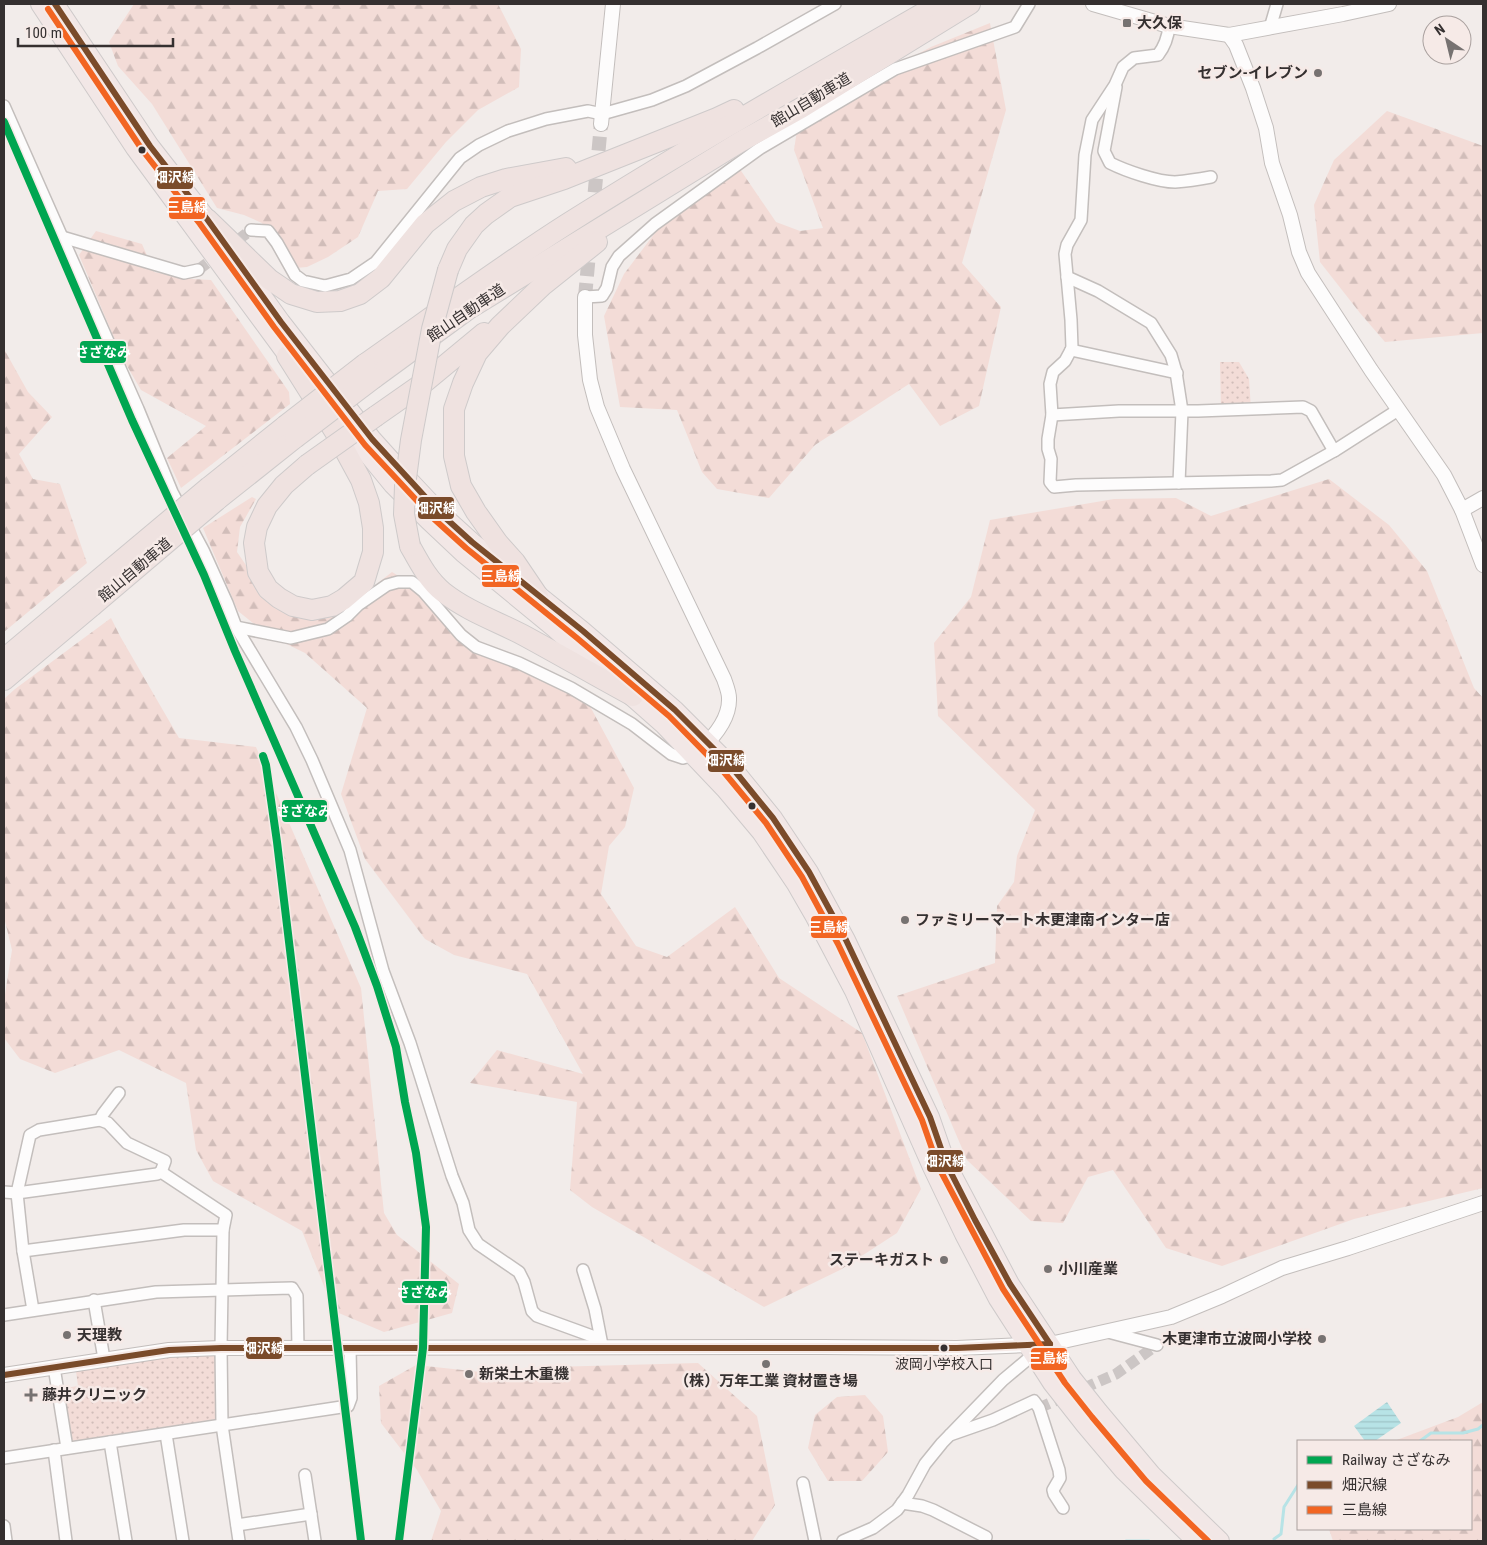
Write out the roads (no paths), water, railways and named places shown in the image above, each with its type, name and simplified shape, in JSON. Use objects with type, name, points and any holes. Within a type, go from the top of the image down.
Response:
[{"type":"highway","points":[[40,4],[135,148],[287,356],[392,485],[464,553],[553,627],[664,724],[694,755],[761,832],[796,884],[854,991],[908,1115],[964,1234],[998,1299],[1052,1383],[1085,1425],[1123,1470],[1196,1541]]},
{"type":"highway","points":[[55,4],[150,146],[281,322],[372,439],[440,513],[472,542],[583,631],[675,710],[734,769],[773,818],[809,872],[846,940],[930,1117],[946,1163],[1010,1284],[1072,1378],[1099,1412],[1152,1474],[1220,1541]]},
{"type":"highway","points":[[633,696],[558,653],[465,607],[442,591],[430,579],[410,546],[404,514],[405,486],[411,440],[432,329],[448,270],[457,249],[474,224],[510,196],[564,179],[717,118],[787,84],[938,4]]},
{"type":"highway","name":"館山自動車道","points":[[4,680],[86,601],[213,494],[457,299],[566,225],[766,103],[938,4]]},
{"type":"highway","name":"館山自動車道","points":[[369,371],[740,142],[801,108],[970,4]]},
{"type":"highway","points":[[287,356],[335,432],[361,480],[369,502],[373,528],[374,552],[364,582],[344,600],[332,606],[312,610],[293,606],[279,598],[268,589],[258,572],[254,544],[257,527],[267,506],[284,486],[307,465],[376,416],[426,381],[584,252],[740,142]]},
{"type":"highway","points":[[206,219],[269,279],[291,294],[317,302],[340,301],[360,294],[381,278],[425,224],[454,201],[481,187],[506,179],[578,165],[651,145]]},
{"type":"highway","points":[[538,596],[515,562],[498,543],[476,512],[461,486],[454,456],[453,436],[454,408],[477,353],[500,326],[542,286]]},
{"type":"highway","name":"館山自動車道","points":[[4,659],[86,601]]},
{"type":"street","points":[[601,119],[613,4]]},
{"type":"street","points":[[601,119],[686,86],[835,4]]},
{"type":"street","points":[[236,627],[291,638],[328,629],[387,585],[398,582],[412,582],[423,591],[461,635],[476,647],[518,663],[571,688],[632,724],[671,754],[683,758],[694,755],[719,728],[728,712],[729,697],[724,679],[623,469],[597,407],[590,380],[585,335],[585,297],[602,296],[607,288],[612,267],[619,256],[655,224],[759,149],[895,69],[1015,27],[1029,4]]},
{"type":"street","points":[[1093,4],[1169,26],[1229,35],[1270,28],[1342,9],[1389,4]]},
{"type":"street","points":[[1270,28],[1277,4]]},
{"type":"street","points":[[1169,26],[1163,48],[1158,55],[1134,58],[1124,67],[1115,85],[1092,120],[1085,155],[1081,220],[1066,245],[1065,254],[1072,348],[1065,361],[1053,372],[1050,384],[1052,415],[1048,439],[1051,459],[1050,482],[1054,487],[1282,480],[1334,451],[1398,410]]},
{"type":"street","points":[[1229,35],[1236,45],[1253,88],[1266,128],[1272,163],[1290,215],[1299,252],[1308,273],[1371,370],[1444,475],[1462,510],[1483,565]]},
{"type":"street","points":[[1115,85],[1116,90],[1104,151],[1110,164],[1160,180],[1174,182],[1212,177]]},
{"type":"street","points":[[4,106],[134,400],[172,492],[203,550],[236,627],[296,727],[350,850],[383,971],[410,1043],[452,1176],[463,1203],[469,1230],[478,1244],[519,1272],[524,1282],[532,1311],[537,1316],[592,1336],[600,1347]]},
{"type":"street","points":[[251,230],[268,231],[296,275],[303,281],[324,286],[351,279],[376,262],[460,158],[479,144],[508,131],[546,118],[588,111],[601,119]]},
{"type":"street","points":[[62,237],[184,273],[198,270]]},
{"type":"street","points":[[1067,277],[1098,291],[1152,323],[1171,355],[1182,411],[1179,483]]},
{"type":"street","points":[[1071,350],[1176,373]]},
{"type":"street","points":[[1052,415],[1119,411],[1303,407],[1311,411],[1334,451]]},
{"type":"street","points":[[1462,510],[1483,498]]},
{"type":"street","points":[[100,1120],[102,1114],[119,1093]]},
{"type":"street","points":[[4,1192],[16,1193],[157,1174],[161,1172],[165,1161],[127,1142],[108,1123],[100,1120],[39,1130],[30,1135],[16,1193],[33,1310]]},
{"type":"street","points":[[161,1172],[226,1216],[223,1230],[222,1425],[239,1541]]},
{"type":"street","points":[[4,1375],[169,1350],[221,1348],[1031,1349],[1171,1317],[1282,1268],[1483,1204]]},
{"type":"street","points":[[23,1251],[184,1230],[223,1230]]},
{"type":"street","points":[[583,1270],[596,1308],[600,1347]]},
{"type":"street","points":[[4,1315],[156,1292],[292,1288],[297,1296],[298,1348]]},
{"type":"street","points":[[94,1300],[104,1359]]},
{"type":"street","points":[[1107,1332],[1157,1345]]},
{"type":"street","points":[[4,1458],[348,1406],[351,1398],[350,1348]]},
{"type":"street","points":[[843,1541],[873,1528],[897,1510],[925,1464],[949,1435],[1031,1349]]},
{"type":"street","points":[[54,1367],[67,1448]]},
{"type":"street","points":[[949,1435],[993,1420],[1034,1401],[1039,1408],[1059,1470],[1060,1478],[1053,1490],[1063,1508]]},
{"type":"street","points":[[166,1434],[182,1541]]},
{"type":"street","points":[[110,1442],[126,1541]]},
{"type":"street","points":[[54,1450],[66,1541]]},
{"type":"street","points":[[305,1475],[315,1541]]},
{"type":"street","points":[[803,1482],[815,1541]]},
{"type":"street","points":[[902,1503],[933,1510],[986,1537]]},
{"type":"street","points":[[237,1525],[311,1514]]},
{"type":"street","points":[[4,1526],[6,1541]]},
{"type":"water","points":[[1387,1402],[1401,1423],[1376,1440],[1364,1440],[1354,1426]]},
{"type":"waterway","points":[[1421,1440],[1431,1433],[1463,1433],[1478,1429],[1483,1425]]},
{"type":"waterway","points":[[1274,1539],[1281,1534],[1284,1507],[1297,1487]]},
{"type":"waterway","points":[[1126,1541],[1149,1541]]},
{"type":"tunnel","points":[[585,297],[601,124]]},
{"type":"tunnel","points":[[198,270],[251,230]]},
{"type":"tunnel","points":[[1039,1408],[1116,1374],[1157,1345]]},
{"type":"rail line","name":"さざなみ","points":[[4,122],[132,420],[204,575],[355,927],[377,986],[396,1047],[416,1153],[426,1227],[423,1348],[399,1541]]},
{"type":"rail line","name":"さざなみ","points":[[263,756],[266,765],[277,842],[361,1541]]},
{"type":"place","name":"大久保","points":[[1127,23]]},
{"type":"place","name":"セブン-イレブン","points":[[1318,73]]},
{"type":"place","name":"ファミリーマート木更津南インター店","points":[[905,920]]},
{"type":"place","name":"ステーキガスト","points":[[944,1260]]},
{"type":"place","name":"小川産業","points":[[1048,1269]]},
{"type":"place","name":"天理教","points":[[67,1335]]},
{"type":"place","name":"木更津市立波岡小学校","points":[[1322,1339]]},
{"type":"place","name":"波岡小学校入口","points":[[944,1348]]},
{"type":"place","name":"（株）万年工業 資材置き場","points":[[766,1364]]},
{"type":"place","name":"新栄土木重機","points":[[469,1374]]},
{"type":"place","name":"藤井クリニック","points":[[31,1395]]}]
